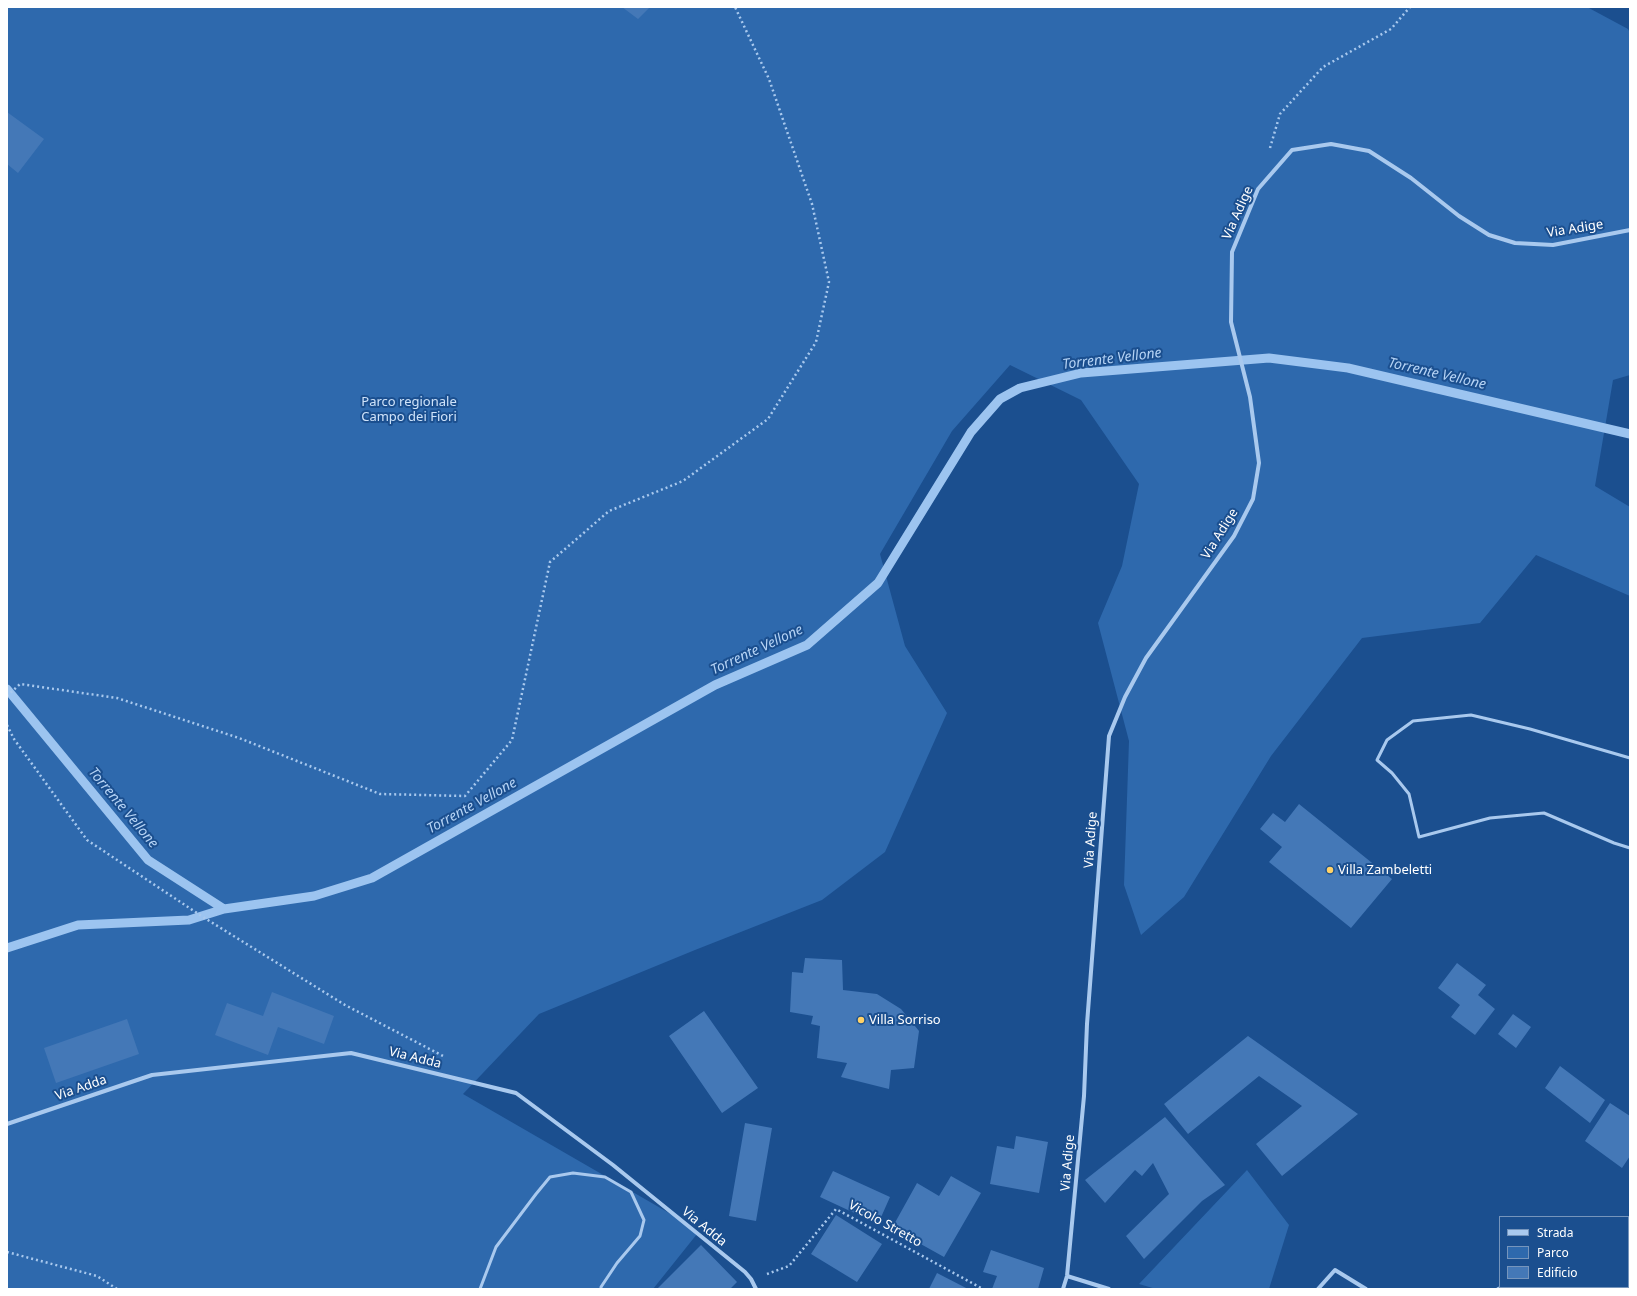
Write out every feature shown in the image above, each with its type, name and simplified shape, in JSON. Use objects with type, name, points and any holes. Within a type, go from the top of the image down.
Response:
[{"type":"street","name":"Via Adige","points":[[1063,1289],[1067,1276],[1084,1096],[1087,1024],[1109,736],[1125,697],[1146,658],[1234,536],[1253,499],[1259,463],[1250,397],[1231,322],[1232,252],[1258,189],[1292,150],[1331,144],[1369,151],[1411,178],[1460,216],[1489,235],[1516,243],[1553,245],[1630,230]]},
{"type":"street","name":"Via Adda","points":[[7,1124],[152,1075],[352,1053],[516,1093],[613,1165],[751,1279],[756,1289]]},
{"type":"street","points":[[1318,1289],[1335,1270],[1366,1289]]},
{"type":"street","points":[[1067,1276],[1109,1289]]},
{"type":"lane","points":[[1630,758],[1530,729],[1471,715],[1413,721],[1387,740],[1377,760],[1392,773],[1409,794],[1419,837],[1490,818],[1544,813],[1614,843],[1630,848]]},
{"type":"lane","points":[[480,1289],[496,1247],[536,1194],[550,1177],[573,1173],[605,1177],[631,1192],[644,1220],[640,1236],[618,1263],[601,1289]]},
{"type":"path","points":[[7,696],[20,684],[117,698],[239,738],[380,794],[465,796],[512,740],[550,562],[609,511],[683,481],[768,419],[816,342],[829,282],[812,204],[769,80],[735,7]]},
{"type":"path","points":[[1269,152],[1280,114],[1324,67],[1390,29],[1410,7]]},
{"type":"path","points":[[7,725],[14,739],[87,840],[203,917],[345,1005],[448,1058]]},
{"type":"path","name":"Vicolo Stretto","points":[[751,1279],[789,1266],[836,1209],[983,1289]]},
{"type":"path","points":[[7,1252],[97,1276],[117,1289]]},
{"type":"green space","name":"Parco regionale Campo dei Fiori","points":[[7,7],[1587,7],[1628,29],[1630,33],[1630,375],[1613,380],[1595,486],[1630,507],[1630,596],[1536,555],[1480,623],[1362,638],[1271,756],[1184,897],[1141,935],[1124,885],[1129,741],[1098,623],[1122,566],[1139,484],[1081,400],[1010,365],[952,431],[880,554],[905,646],[947,713],[885,852],[822,900],[539,1014],[463,1094],[676,1217],[697,1234],[653,1289],[7,1289]]},
{"type":"green space","points":[[1247,1170],[1289,1225],[1269,1289],[1156,1289],[1139,1284]]},
{"type":"building","points":[[622,7],[650,7],[638,19]]},
{"type":"building","points":[[7,112],[44,139],[18,173],[7,164]]},
{"type":"building","name":"Villa Zambeletti","points":[[1299,804],[1392,879],[1351,928],[1269,862],[1282,847],[1260,829],[1273,813],[1285,822]]},
{"type":"building","name":"Villa Sorriso","points":[[805,958],[842,960],[843,990],[877,994],[901,1009],[919,1031],[914,1068],[891,1070],[889,1089],[841,1077],[847,1063],[817,1058],[820,1026],[811,1024],[813,1016],[790,1012],[792,972],[803,973]]},
{"type":"building","points":[[1457,963],[1486,985],[1478,995],[1495,1009],[1475,1035],[1451,1017],[1460,1005],[1438,988]]},
{"type":"building","points":[[272,992],[334,1016],[324,1044],[278,1027],[268,1055],[215,1035],[227,1003],[263,1016]]},
{"type":"building","points":[[704,1011],[758,1088],[722,1113],[669,1036]]},
{"type":"building","points":[[1513,1014],[1531,1027],[1516,1048],[1498,1034]]},
{"type":"building","points":[[127,1019],[139,1054],[56,1083],[44,1048]]},
{"type":"building","points":[[1248,1036],[1358,1114],[1282,1176],[1256,1144],[1302,1106],[1259,1076],[1188,1134],[1164,1104]]},
{"type":"building","points":[[1560,1066],[1605,1100],[1590,1123],[1545,1088]]},
{"type":"building","points":[[1610,1103],[1630,1116],[1630,1156],[1622,1168],[1585,1141]]},
{"type":"building","points":[[1165,1117],[1225,1185],[1202,1201],[1144,1259],[1126,1236],[1169,1194],[1153,1163],[1142,1176],[1135,1170],[1105,1203],[1085,1180]]},
{"type":"building","points":[[745,1123],[772,1128],[756,1221],[729,1216]]},
{"type":"building","points":[[1016,1136],[1048,1142],[1039,1193],[990,1184],[997,1146],[1014,1149]]},
{"type":"building","points":[[833,1171],[890,1197],[878,1224],[820,1197]]},
{"type":"building","points":[[951,1176],[981,1193],[944,1257],[892,1228],[917,1183],[939,1196]]},
{"type":"building","points":[[836,1215],[882,1244],[857,1282],[811,1254]]},
{"type":"building","points":[[701,1245],[737,1282],[730,1289],[657,1289]]},
{"type":"building","points":[[991,1250],[1044,1268],[1038,1289],[992,1289],[997,1276],[983,1272]]},
{"type":"building","points":[[937,1273],[968,1289],[929,1289]]},
{"type":"building","points":[[1629,1287],[1630,1288],[1540,1289]]},
{"type":"waterway","name":"Torrente Vellone","points":[[7,689],[148,860],[224,909],[314,896],[372,878],[715,685],[807,645],[878,583],[971,432],[1000,399],[1020,388],[1081,373],[1269,358],[1348,368],[1630,434]]},
{"type":"waterway","points":[[7,948],[78,925],[189,920],[224,909]]},
{"type":"place","name":"Villa Zambeletti","points":[[1330,870]]},
{"type":"place","name":"Villa Sorriso","points":[[861,1020]]}]
